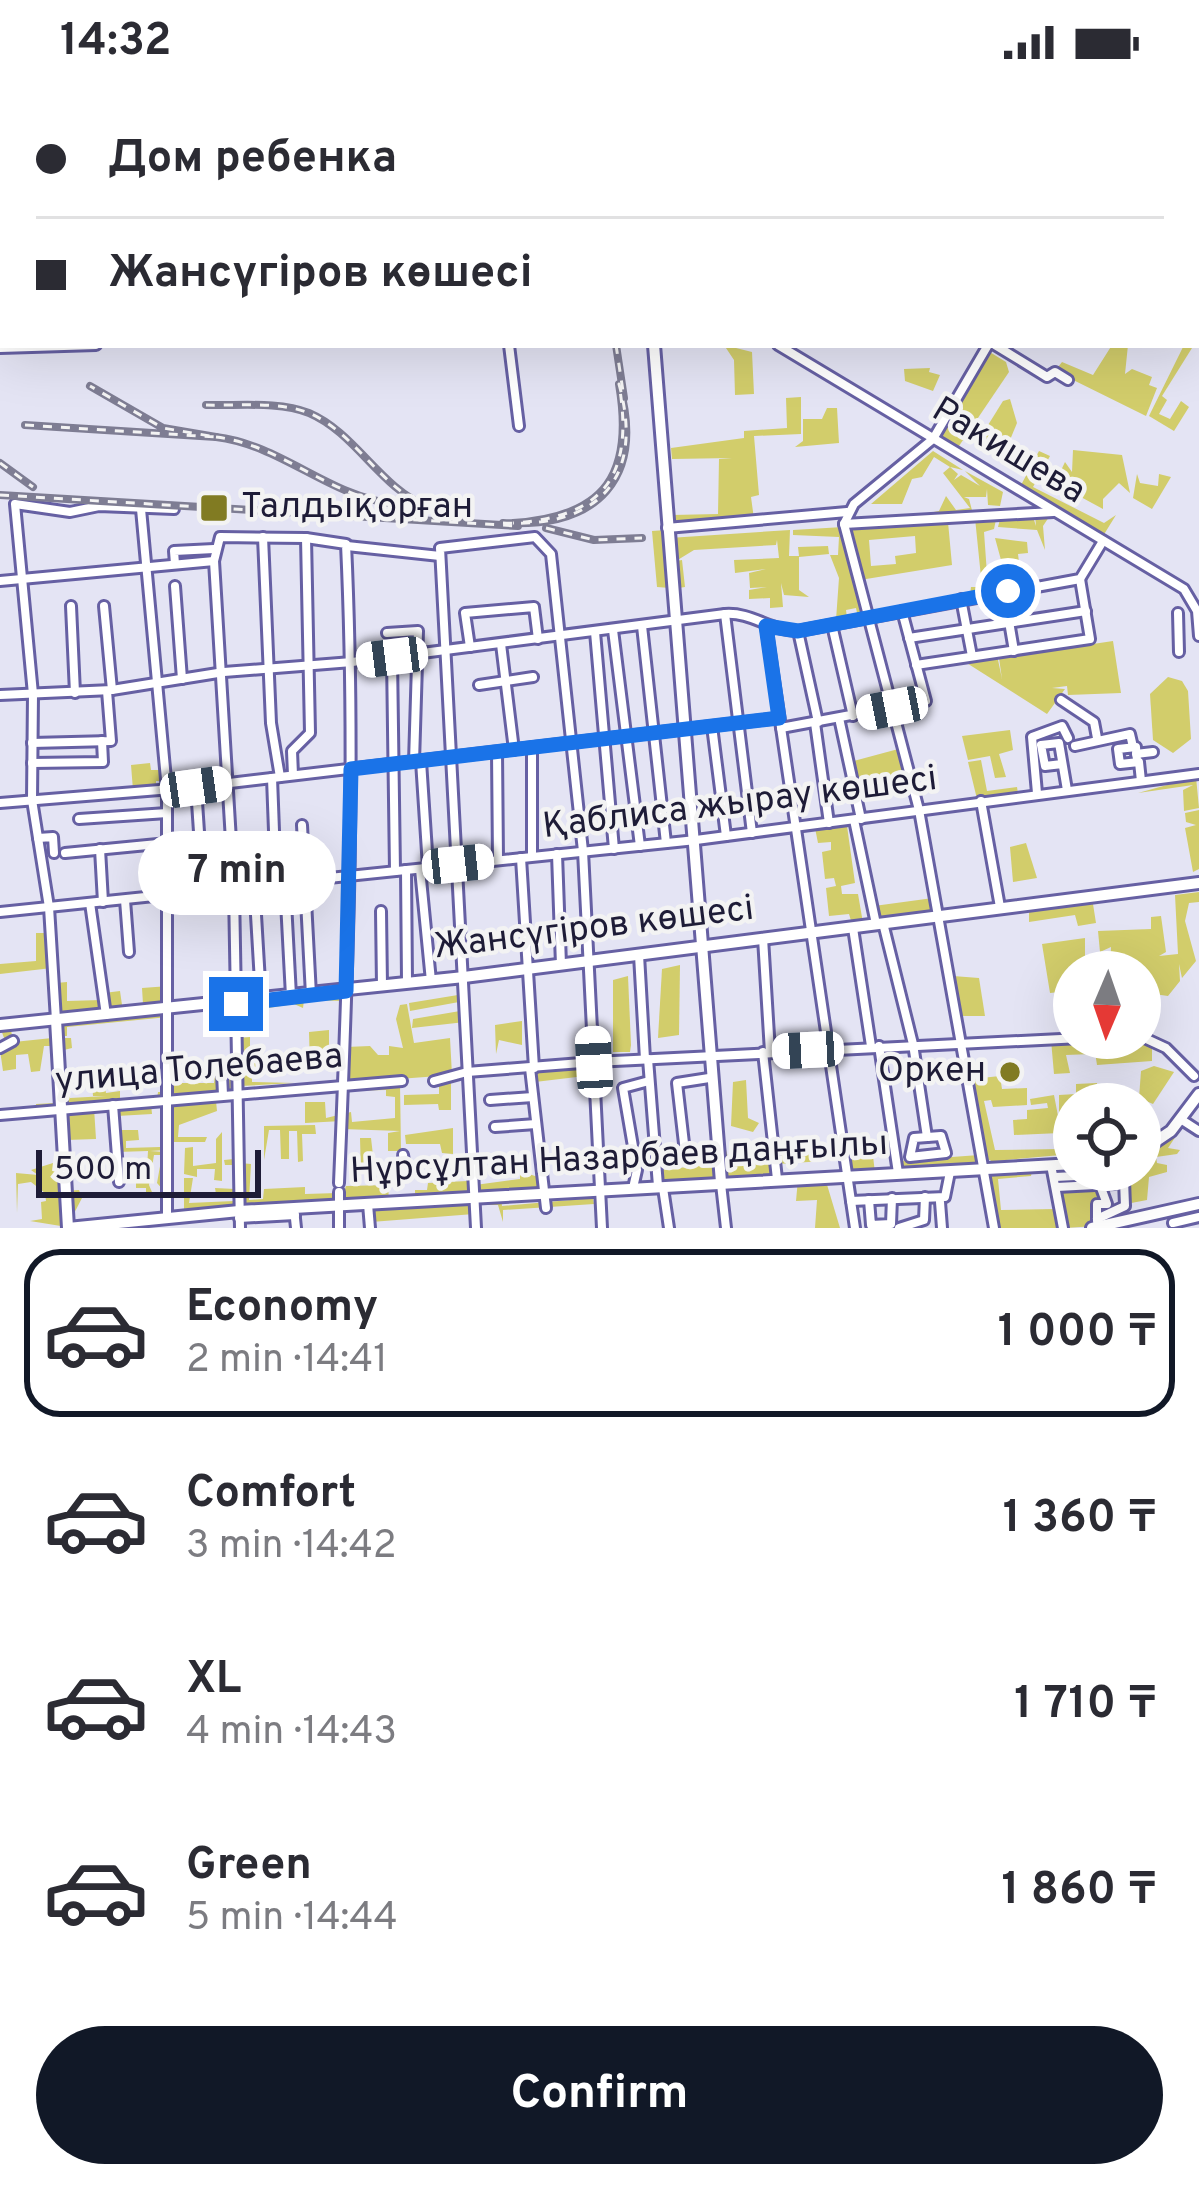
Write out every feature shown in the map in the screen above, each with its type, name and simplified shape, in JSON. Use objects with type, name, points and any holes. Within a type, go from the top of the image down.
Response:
[{"type":"main road","points":[[655,348],[672,622],[696,840],[709,1078],[708,1150],[721,1182]]},
{"type":"main road","name":"Жансүгіров көшесі","points":[[0,1025],[464,977],[1198,882]]},
{"type":"main road","points":[[56,1020],[68,1228]]},
{"type":"main road","points":[[1161,1136],[1182,1120],[1199,1094]]},
{"type":"main road","name":"Нұрсұлтан Назарбаев даңғылы","points":[[68,1228],[167,1217],[240,1219],[295,1211],[339,1193],[368,1204],[950,1170],[1053,1178]]},
{"type":"main road","points":[[1096,1225],[1172,1221],[1199,1204]]},
{"type":"street","points":[[509,348],[520,426]]},
{"type":"street","name":"Ракишева","points":[[783,348],[1184,590],[1198,612]]},
{"type":"street","points":[[990,348],[933,440],[849,512],[844,524],[919,810],[994,1228]]},
{"type":"street","points":[[997,348],[1047,377],[1055,372],[1068,380]]},
{"type":"street","points":[[56,1020],[49,908],[32,800],[33,694],[15,504],[70,512],[174,509]]},
{"type":"street","points":[[141,508],[167,790],[167,1217]]},
{"type":"street","points":[[667,528],[849,512]]},
{"type":"street","points":[[844,524],[1056,512]]},
{"type":"street","points":[[240,1219],[234,890],[214,549],[220,537],[306,538],[440,552],[535,537],[551,554],[584,851],[602,1228]]},
{"type":"street","points":[[263,537],[280,884],[291,997]]},
{"type":"street","points":[[293,775],[292,751],[310,734],[306,538]]},
{"type":"street","points":[[916,665],[1090,640],[1080,579],[1103,541]]},
{"type":"street","points":[[339,1228],[350,876],[352,662],[346,545]]},
{"type":"street","points":[[175,564],[174,551],[214,549]]},
{"type":"street","points":[[440,552],[476,1228]]},
{"type":"street","points":[[0,580],[214,561]]},
{"type":"street","points":[[0,695],[109,691],[224,672],[352,662],[725,614],[744,613],[766,626],[798,631],[1080,579]]},
{"type":"street","points":[[175,586],[182,679]]},
{"type":"street","points":[[1184,590],[1199,594]]},
{"type":"street","points":[[1004,592],[1014,650]]},
{"type":"street","points":[[961,599],[972,656]]},
{"type":"street","points":[[71,605],[75,693]]},
{"type":"street","points":[[32,743],[111,741],[104,606]]},
{"type":"street","points":[[470,647],[466,613],[534,608],[538,639]]},
{"type":"street","points":[[0,803],[196,787],[741,722],[816,722],[926,701],[902,611]]},
{"type":"street","points":[[908,638],[1086,611]]},
{"type":"street","points":[[1198,612],[1199,635]]},
{"type":"street","points":[[725,614],[752,833]]},
{"type":"street","points":[[1178,614],[1179,652]]},
{"type":"street","points":[[832,625],[853,716]]},
{"type":"street","points":[[642,626],[666,843]]},
{"type":"street","points":[[766,626],[855,1228]]},
{"type":"street","points":[[613,630],[640,846]]},
{"type":"street","points":[[387,633],[418,631],[417,761],[431,980]]},
{"type":"street","points":[[798,631],[829,823]]},
{"type":"street","points":[[595,632],[609,738],[604,759],[614,849]]},
{"type":"street","points":[[501,644],[514,750]]},
{"type":"street","points":[[392,657],[393,764],[407,983]]},
{"type":"street","points":[[479,685],[533,676]]},
{"type":"street","points":[[1060,700],[1094,722],[1097,738]]},
{"type":"street","points":[[839,718],[880,923],[913,1044],[927,1137]]},
{"type":"street","points":[[712,725],[726,836]]},
{"type":"street","points":[[1037,794],[1030,743],[1036,732],[1057,726],[1067,729],[1073,746],[1130,734],[1141,781]]},
{"type":"street","points":[[32,763],[104,762],[102,741]]},
{"type":"street","points":[[1045,766],[1041,745],[1059,743],[1067,790]]},
{"type":"street","points":[[532,747],[532,856]]},
{"type":"street","points":[[497,752],[497,860]]},
{"type":"street","points":[[1136,754],[1153,752]]},
{"type":"street","points":[[1034,773],[1063,764]]},
{"type":"street","name":"Қаблиса жырау көшесі","points":[[0,912],[696,840],[1199,774]]},
{"type":"street","points":[[196,787],[202,892]]},
{"type":"street","points":[[90,796],[92,818]]},
{"type":"street","points":[[980,801],[1000,907]]},
{"type":"street","points":[[79,820],[167,813]]},
{"type":"street","points":[[302,825],[310,995]]},
{"type":"street","points":[[38,838],[53,837],[60,853],[168,843]]},
{"type":"street","points":[[100,849],[103,902]]},
{"type":"street","points":[[557,854],[561,964]]},
{"type":"street","points":[[520,857],[533,1097],[545,1208]]},
{"type":"street","points":[[125,900],[129,952]]},
{"type":"street","points":[[89,903],[106,1015]]},
{"type":"street","points":[[381,910],[382,986]]},
{"type":"street","points":[[256,915],[261,1000]]},
{"type":"street","points":[[852,927],[898,1173]]},
{"type":"street","points":[[763,938],[776,1179]]},
{"type":"street","points":[[639,955],[646,1059],[668,1228]]},
{"type":"street","points":[[434,1081],[467,1072],[594,1062],[1053,1039]]},
{"type":"street","points":[[0,1048],[13,1041]]},
{"type":"street","points":[[1161,1046],[1194,1076]]},
{"type":"street","points":[[222,1073],[223,1095]]},
{"type":"street","points":[[686,1152],[677,1084],[709,1078]]},
{"type":"street","name":"улица Толебаева","points":[[0,1115],[402,1081]]},
{"type":"street","points":[[633,1188],[637,1170],[623,1088],[649,1081]]},
{"type":"street","points":[[490,1100],[533,1097]]},
{"type":"street","points":[[113,1105],[119,1182]]},
{"type":"street","points":[[1182,1120],[1199,1130]]},
{"type":"street","points":[[495,1127],[536,1124]]},
{"type":"street","points":[[940,1136],[946,1154],[933,1155],[910,1157],[908,1144],[940,1136]]},
{"type":"street","points":[[658,1154],[708,1150]]},
{"type":"street","points":[[933,1155],[934,1171]]},
{"type":"street","points":[[851,1201],[947,1196],[950,1170]]},
{"type":"street","points":[[721,1182],[726,1228]]},
{"type":"street","points":[[1059,1191],[1064,1228]]},
{"type":"street","points":[[1096,1225],[1097,1204],[1110,1204],[1103,1191]]},
{"type":"street","points":[[1096,1225],[1125,1206],[1124,1191]]},
{"type":"street","points":[[869,1200],[870,1224],[897,1226],[924,1220],[925,1197]]},
{"type":"street","points":[[892,1198],[897,1226]]},
{"type":"street","points":[[940,1202],[942,1228]]},
{"type":"street","points":[[368,1204],[370,1228]]},
{"type":"street","points":[[295,1211],[296,1228]]},
{"type":"street","points":[[1172,1221],[1199,1217]]},
{"type":"shaded area","points":[[726,348],[752,352],[754,394],[735,395],[734,360]]},
{"type":"shaded area","points":[[1110,348],[1128,348],[1125,374],[1132,369],[1152,377],[1149,385],[1157,388],[1146,416],[1055,371],[1062,362],[1093,375]]},
{"type":"shaded area","points":[[1183,348],[1192,348],[1162,396],[1167,400],[1159,414],[1170,419],[1181,401],[1189,407],[1174,431],[1149,416]]},
{"type":"shaded area","points":[[988,351],[1006,362],[1009,372],[959,446],[952,448],[935,437]]},
{"type":"shaded area","points":[[930,368],[929,372],[940,375],[933,391],[905,381],[904,369]]},
{"type":"shaded area","points":[[801,397],[801,434],[754,436],[759,495],[751,497],[754,519],[668,525],[672,515],[718,514],[719,459],[732,458],[672,459],[671,448],[744,438],[744,431],[787,428],[786,398]]},
{"type":"shaded area","points":[[1010,399],[1017,423],[1005,452],[980,438],[1003,401]]},
{"type":"shaded area","points":[[827,408],[837,408],[839,443],[795,447],[803,441],[803,419],[822,419]]},
{"type":"shaded area","points":[[1073,450],[1122,455],[1130,493],[1119,483],[1103,499],[1103,509],[1055,483],[1065,462],[1072,472]]},
{"type":"shaded area","points":[[933,451],[963,470],[934,457],[922,477],[912,479],[902,504],[871,504]]},
{"type":"shaded area","points":[[1039,451],[1050,456],[1033,487],[1104,523],[1116,515],[1103,536],[1020,487]]},
{"type":"shaded area","points":[[950,467],[958,474],[954,480],[961,475],[980,486],[965,471],[1003,492],[1000,506],[988,505],[987,489],[986,497],[964,497],[969,499],[973,514],[902,518],[939,511],[946,496],[956,510],[970,508],[943,473]]},
{"type":"shaded area","points":[[1137,474],[1140,483],[1158,486],[1159,474],[1171,477],[1152,509],[1133,498]]},
{"type":"shaded area","points":[[1032,514],[1036,526],[1035,514],[1051,514],[1043,526],[1045,550],[1037,530],[998,527],[1001,515]]},
{"type":"shaded area","points":[[997,515],[994,529],[984,532],[988,588],[996,592],[970,596],[971,587],[982,587],[975,518]]},
{"type":"shaded area","points":[[948,522],[952,565],[860,580],[846,526]],"holes":[[[915,536],[916,553],[895,556],[896,564],[871,566],[869,540]]]},
{"type":"shaded area","points":[[843,527],[866,616],[858,618],[856,608],[846,610],[847,618],[836,620],[839,578],[830,555],[838,555],[839,537],[793,535],[793,530]]},
{"type":"shaded area","points":[[666,530],[670,588],[657,587],[652,531]]},
{"type":"shaded area","points":[[790,530],[789,556],[799,556],[798,547],[828,546],[829,554],[799,557],[799,590],[809,597],[784,595],[781,583],[783,607],[770,608],[770,598],[749,599],[749,590],[767,587],[750,588],[749,573],[766,569],[735,573],[734,560],[779,558],[777,540],[776,545],[694,550],[676,561],[682,560],[685,587],[672,589],[669,538]]},
{"type":"shaded area","points":[[995,538],[1027,542],[1028,553],[1018,554],[1022,587],[1016,588],[1015,569],[996,572],[995,561],[1001,560]]},
{"type":"shaded area","points":[[1113,641],[1121,693],[1068,695],[1067,686],[1052,688],[1065,689],[1047,714],[962,660],[997,655],[1002,679],[999,658]]},
{"type":"shaded area","points":[[1168,677],[1182,681],[1188,691],[1191,739],[1173,753],[1153,740],[1150,694]]},
{"type":"shaded area","points":[[1010,730],[1013,750],[999,754],[1006,777],[995,778],[990,756],[968,760],[962,736]]},
{"type":"shaded area","points":[[902,748],[909,777],[854,781],[850,762]]},
{"type":"shaded area","points":[[981,760],[987,791],[1017,787],[1018,794],[977,799],[968,762]]},
{"type":"shaded area","points":[[150,763],[151,770],[162,770],[163,781],[156,781],[156,788],[133,790],[131,765]]},
{"type":"shaded area","points":[[1196,777],[1199,808],[1184,811],[1183,790],[1193,785],[1138,793]]},
{"type":"shaded area","points":[[1199,810],[1199,869],[1193,872],[1185,828],[1196,825],[1186,822],[1185,813]]},
{"type":"shaded area","points":[[847,826],[855,883],[841,886],[842,894],[858,894],[863,923],[852,924],[849,914],[829,916],[826,888],[836,886],[834,878],[825,879],[822,852],[831,850],[831,842],[818,843],[815,828]]},
{"type":"shaded area","points":[[1026,843],[1037,878],[1013,882],[1010,847]]},
{"type":"shaded area","points":[[1199,892],[1199,902],[1189,903],[1185,921],[1196,961],[1182,978],[1179,964],[1180,981],[1168,996],[1161,995],[1161,956],[1178,954],[1175,895]]},
{"type":"shaded area","points":[[933,898],[936,913],[878,922],[874,906]]},
{"type":"shaded area","points":[[1093,904],[1096,923],[1078,926],[1075,915],[1029,922],[1029,912]]},
{"type":"shaded area","points":[[1161,916],[1166,952],[1111,951],[1111,947],[1100,951],[1098,931],[1151,929],[1151,917]]},
{"type":"shaded area","points":[[36,933],[49,933],[52,968],[0,974],[0,964],[36,961]]},
{"type":"shaded area","points":[[1085,938],[1085,951],[1053,951],[1053,993],[1050,993],[1042,944]]},
{"type":"shaded area","points":[[680,965],[679,1035],[658,1038],[662,969]]},
{"type":"shaded area","points":[[628,976],[630,1052],[613,1052],[613,980]]},
{"type":"shaded area","points":[[953,976],[979,978],[985,1016],[961,1016]]},
{"type":"shaded area","points":[[67,982],[67,1001],[102,1000],[104,1014],[57,1018],[56,983]]},
{"type":"shaded area","points":[[169,986],[170,1005],[106,1010],[104,993],[120,991],[122,1005],[143,1004],[142,988]]},
{"type":"shaded area","points":[[345,992],[344,1001],[304,1000],[303,1008],[294,1004],[249,1011],[244,1031],[251,1035],[238,1035],[237,1004]]},
{"type":"shaded area","points":[[464,994],[465,1022],[412,1028],[413,1019],[460,1011],[459,1002],[410,1011],[409,1003]]},
{"type":"shaded area","points":[[407,1004],[414,1043],[450,1038],[452,1075],[345,1083],[346,1047],[370,1046],[378,1055],[389,1055],[389,1046],[403,1048],[396,1019],[400,1005]]},
{"type":"shaded area","points":[[168,1010],[168,1017],[67,1027],[67,1036],[57,1036],[61,1108],[36,1110],[36,1104],[55,1103],[52,1046],[44,1046],[40,1071],[31,1072],[28,1054],[16,1055],[16,1069],[3,1071],[0,1050],[7,1046],[0,1027]],"holes":[[[51,1027],[52,1038],[7,1046],[13,1041],[11,1030]]]},
{"type":"shaded area","points":[[522,1021],[522,1045],[499,1040],[496,1054],[495,1025]]},
{"type":"shaded area","points":[[329,1030],[329,1065],[310,1068],[309,1032]]},
{"type":"shaded area","points":[[250,1037],[250,1063],[258,1063],[259,1073],[252,1073],[252,1082],[295,1083],[240,1086],[238,1038]]},
{"type":"shaded area","points":[[58,1038],[71,1038],[72,1048],[64,1050],[70,1098],[106,1096],[93,1096],[92,1082],[104,1082],[106,1093],[120,1091],[120,1103],[94,1108],[96,1139],[66,1140]]},
{"type":"shaded area","points":[[1051,1040],[1053,1059],[1067,1059],[1070,1073],[1054,1074]]},
{"type":"shaded area","points":[[184,1058],[176,1063],[177,1083],[214,1083],[216,1066],[236,1068],[237,1092],[224,1094],[230,1074],[221,1069],[221,1094],[195,1102],[216,1101],[217,1111],[179,1125],[178,1137],[207,1137],[205,1142],[168,1142],[170,1059]]},
{"type":"shaded area","points":[[1096,1059],[1152,1059],[1152,1061],[1097,1065]]},
{"type":"shaded area","points":[[593,1064],[593,1092],[585,1093],[585,1076],[535,1082],[535,1069]]},
{"type":"shaded area","points":[[1154,1066],[1174,1072],[1161,1092],[1161,1083],[1140,1083],[1141,1071]]},
{"type":"shaded area","points":[[1000,1076],[1002,1089],[1027,1088],[1027,1105],[993,1107],[991,1100],[984,1101],[995,1150],[1053,1149],[1053,1156],[995,1161],[1053,1158],[1053,1165],[985,1167],[991,1160],[982,1160],[972,1079]]},
{"type":"shaded area","points":[[746,1080],[748,1118],[759,1123],[753,1132],[731,1126],[733,1082]]},
{"type":"shaded area","points":[[400,1083],[401,1151],[388,1151],[388,1133],[400,1131],[342,1129],[342,1121],[305,1123],[305,1102],[325,1102],[326,1118],[351,1112],[352,1122],[395,1118],[395,1097],[386,1096],[386,1090],[344,1091],[345,1086]]},
{"type":"shaded area","points":[[439,1083],[451,1083],[451,1110],[439,1110],[438,1104],[404,1105],[404,1095],[439,1094]]},
{"type":"shaded area","points":[[158,1092],[166,1092],[165,1103],[151,1104],[152,1114],[117,1116],[118,1130],[138,1130],[139,1140],[126,1141],[126,1148],[160,1147],[166,1140],[166,1150],[150,1151],[165,1152],[166,1193],[157,1183],[162,1155],[154,1155],[149,1185],[154,1197],[146,1198],[146,1188],[136,1188],[136,1161],[145,1161],[147,1169],[148,1151],[117,1152],[114,1105],[157,1100]]},
{"type":"shaded area","points":[[237,1095],[238,1204],[184,1209],[184,1178],[193,1178],[189,1203],[234,1201],[234,1193],[216,1194],[215,1188],[235,1189],[234,1165],[225,1165],[224,1160],[234,1159],[231,1098]]},
{"type":"shaded area","points":[[1053,1095],[1053,1133],[1014,1135],[1013,1120],[1027,1119],[1027,1110],[1048,1108],[1047,1103],[1031,1105],[1030,1099]]},
{"type":"shaded area","points":[[1184,1124],[1168,1148],[1180,1150],[1177,1154],[1161,1156],[1161,1142]]},
{"type":"shaded area","points":[[315,1125],[316,1134],[302,1134],[303,1161],[298,1162],[297,1131],[289,1131],[289,1159],[281,1159],[280,1130],[269,1130],[264,1160],[264,1126]]},
{"type":"shaded area","points":[[453,1128],[453,1154],[442,1153],[440,1144],[406,1144],[405,1135]]},
{"type":"shaded area","points":[[222,1132],[222,1181],[214,1180],[215,1169],[197,1169],[197,1177],[184,1174],[185,1148],[193,1147],[193,1166],[216,1163],[216,1139]]},
{"type":"shaded area","points":[[867,1133],[869,1145],[852,1146],[854,1158],[873,1156],[875,1173],[848,1175],[844,1137]]},
{"type":"shaded area","points":[[360,1138],[371,1138],[374,1164],[389,1168],[389,1174],[361,1174]]},
{"type":"shaded area","points":[[823,1144],[824,1161],[777,1164],[778,1149]]},
{"type":"shaded area","points":[[58,1149],[65,1191],[79,1190],[82,1198],[67,1227],[30,1221],[42,1219],[41,1202],[46,1201],[45,1193],[31,1182],[18,1184],[17,1213],[16,1173],[38,1175],[31,1170],[53,1163],[58,1172]]},
{"type":"shaded area","points":[[718,1150],[726,1150],[729,1161],[772,1159],[775,1177],[721,1180]]},
{"type":"shaded area","points":[[716,1151],[718,1180],[659,1185],[659,1170],[706,1165],[706,1152]]},
{"type":"shaded area","points":[[979,1155],[981,1167],[899,1171],[898,1161]]},
{"type":"shaded area","points":[[240,1163],[251,1164],[249,1200],[263,1199],[264,1189],[305,1187],[305,1194],[338,1193],[337,1204],[241,1209]]},
{"type":"shaded area","points":[[520,1171],[541,1178],[542,1192],[474,1196],[475,1185],[520,1179]]},
{"type":"shaded area","points":[[1032,1171],[1031,1176],[998,1179],[1001,1210],[1055,1209],[1055,1196],[1062,1228],[996,1228],[988,1174]]},
{"type":"shaded area","points":[[470,1173],[471,1196],[415,1200],[415,1190],[427,1190],[428,1183],[467,1181]]},
{"type":"shaded area","points":[[825,1178],[840,1228],[815,1228],[817,1200],[796,1201],[798,1179]]},
{"type":"shaded area","points":[[388,1185],[389,1201],[340,1203],[346,1186]]},
{"type":"shaded area","points":[[1059,1191],[1100,1191],[1104,1203],[1095,1203],[1096,1226],[1065,1228]]},
{"type":"shaded area","points":[[1126,1191],[1148,1191],[1147,1200],[1126,1204]]},
{"type":"shaded area","points":[[501,1197],[502,1206],[593,1198],[594,1204],[503,1210],[503,1222],[498,1205],[476,1205],[474,1199]]},
{"type":"shaded area","points":[[472,1199],[474,1214],[371,1222],[369,1205]]},
{"type":"railway","points":[[616,348],[624,398]]},
{"type":"railway","points":[[503,523],[537,522],[565,517],[607,491],[619,471],[625,446],[625,417],[619,384],[622,442],[607,485],[571,511],[545,519],[513,523]]},
{"type":"railway","points":[[25,425],[216,437],[163,428],[90,386]]},
{"type":"railway","points":[[206,405],[272,405],[309,413],[341,433],[396,487],[428,507]]},
{"type":"railway","points":[[216,437],[262,450],[348,491],[394,504]]},
{"type":"railway","points":[[0,463],[33,487]]},
{"type":"railway","points":[[0,495],[518,526]]},
{"type":"railway","points":[[546,528],[594,540],[642,538]]},
{"type":"place","name":"Талдықорған","points":[[214,508]]},
{"type":"place","name":"Оркен","points":[[1010,1072]]},
{"type":"route","points":[[236,1004],[346,991],[351,769],[779,718],[763,634],[766,626],[798,631],[1008,591]]}]
